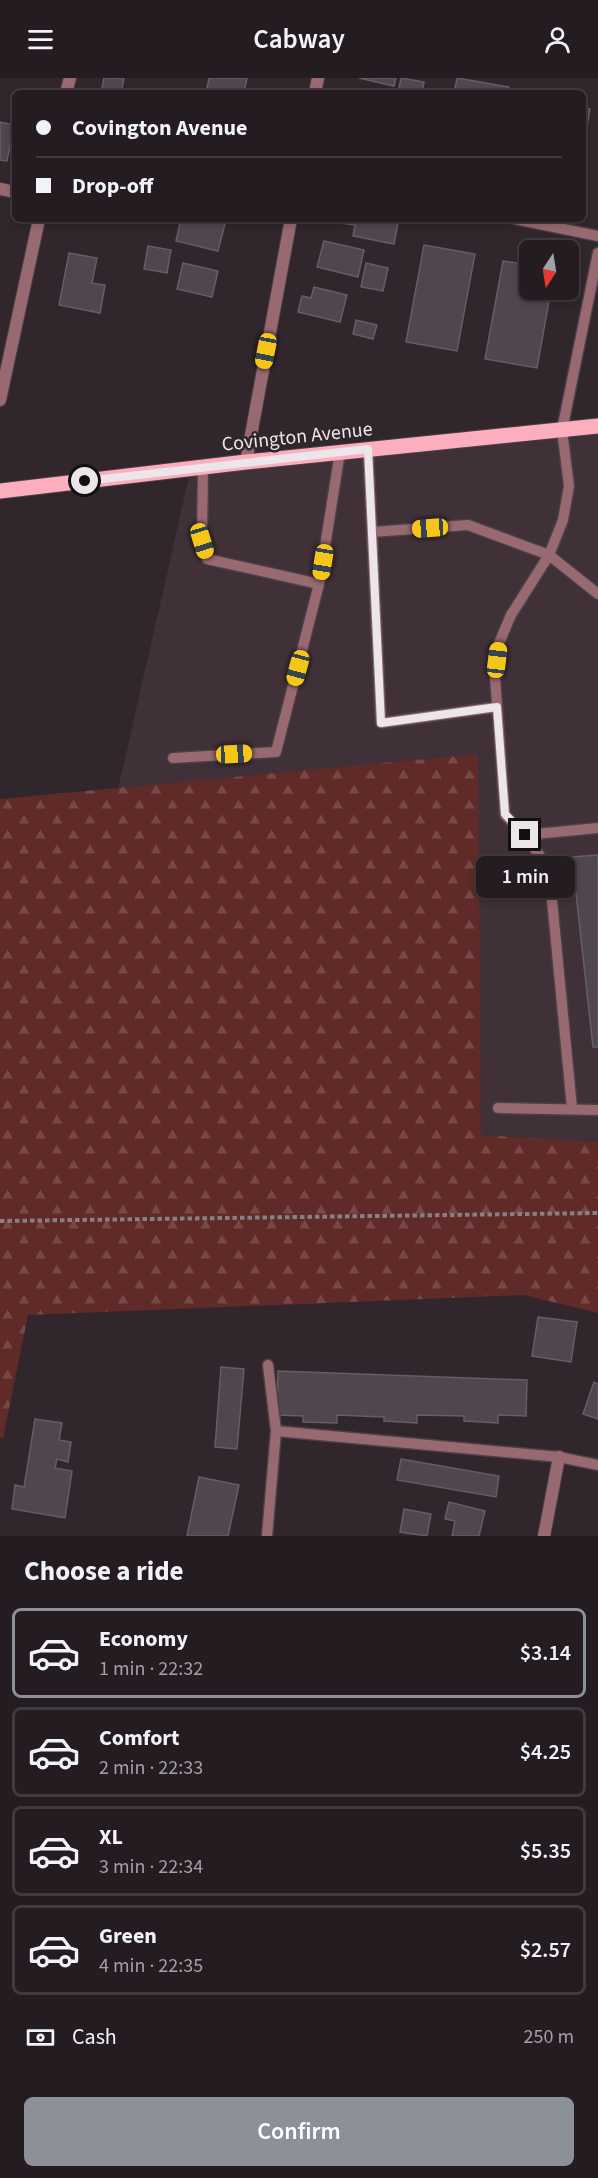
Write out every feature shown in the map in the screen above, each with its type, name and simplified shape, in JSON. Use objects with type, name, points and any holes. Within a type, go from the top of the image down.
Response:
[{"type":"main road","name":"Covington Avenue","points":[[0,491],[246,462],[598,426]]},
{"type":"street","points":[[0,400],[38,222]]},
{"type":"street","points":[[246,462],[290,222]]},
{"type":"street","points":[[544,1536],[559,1457]]},
{"type":"lane","points":[[530,222],[598,236]]},
{"type":"lane","points":[[572,1108],[549,869],[525,835],[505,814],[495,677],[499,643],[511,615],[549,555],[563,520],[569,486],[562,430],[598,253]]},
{"type":"lane","points":[[368,449],[381,723],[497,707]]},
{"type":"lane","points":[[173,758],[276,752],[319,584],[340,452]]},
{"type":"lane","points":[[203,467],[202,541],[207,559],[319,584]]},
{"type":"lane","points":[[372,532],[468,525],[549,555],[598,594]]},
{"type":"lane","points":[[525,835],[598,828]]},
{"type":"lane","points":[[498,1108],[598,1110]]},
{"type":"lane","points":[[267,1536],[276,1431],[268,1365]]},
{"type":"lane","points":[[276,1431],[559,1457],[598,1465]]},
{"type":"path","points":[[0,1221],[598,1213]]},
{"type":"shaded area","points":[[598,426],[598,1142],[481,1135],[477,754],[118,789],[191,468]]},
{"type":"green space","points":[[478,754],[481,1135],[598,1142],[598,1313],[524,1295],[28,1315],[3,1438],[0,1437],[0,799]]},
{"type":"building","points":[[104,78],[124,78],[122,90],[102,90]]},
{"type":"building","points":[[209,78],[247,78],[245,90],[207,90]]},
{"type":"building","points":[[359,78],[396,78],[394,86]]},
{"type":"building","points":[[401,78],[424,82],[423,90],[399,90]]},
{"type":"building","points":[[457,78],[509,87],[508,90],[455,90]]},
{"type":"building","points":[[586,108],[590,109],[586,132]]},
{"type":"building","points":[[0,122],[12,125],[12,135],[7,161],[0,160]]},
{"type":"building","points":[[180,222],[225,222],[218,251],[176,241]]},
{"type":"building","points":[[335,222],[398,223],[394,244],[353,236],[355,225]]},
{"type":"building","points":[[324,241],[364,250],[358,277],[317,267]]},
{"type":"building","points":[[424,245],[475,254],[457,351],[406,342]]},
{"type":"building","points":[[148,246],[171,250],[167,273],[144,269]]},
{"type":"building","points":[[69,253],[97,258],[92,283],[105,285],[100,313],[59,305]]},
{"type":"building","points":[[503,261],[519,263],[519,300],[549,300],[537,368],[485,359]]},
{"type":"building","points":[[183,263],[218,271],[212,297],[177,289]]},
{"type":"building","points":[[366,263],[388,268],[383,291],[361,287]]},
{"type":"building","points":[[314,287],[347,295],[340,322],[298,312],[302,296],[311,298]]},
{"type":"building","points":[[356,320],[377,325],[373,339],[353,334]]},
{"type":"building","points":[[598,855],[598,1047],[593,1047],[572,857]]},
{"type":"building","points":[[538,1317],[577,1322],[571,1362],[532,1356]]},
{"type":"building","points":[[221,1367],[244,1369],[237,1449],[215,1447]]},
{"type":"building","points":[[278,1371],[527,1380],[526,1416],[498,1415],[498,1423],[464,1421],[464,1416],[417,1415],[417,1423],[384,1421],[384,1417],[337,1415],[337,1423],[303,1422],[303,1416],[277,1415]]},
{"type":"building","points":[[594,1382],[598,1384],[598,1419],[583,1414]]},
{"type":"building","points":[[35,1419],[62,1423],[59,1440],[71,1442],[68,1462],[57,1459],[55,1468],[72,1471],[65,1518],[12,1509],[15,1485],[24,1487]]},
{"type":"building","points":[[401,1459],[499,1476],[496,1497],[397,1480]]},
{"type":"building","points":[[199,1477],[239,1485],[228,1536],[187,1536]]},
{"type":"building","points":[[449,1502],[485,1511],[479,1536],[452,1536],[455,1521],[445,1519]]},
{"type":"building","points":[[404,1509],[431,1514],[427,1536],[400,1532]]},
{"type":"route","points":[[85,481],[368,449],[381,723],[497,707],[505,814],[525,835]]}]
